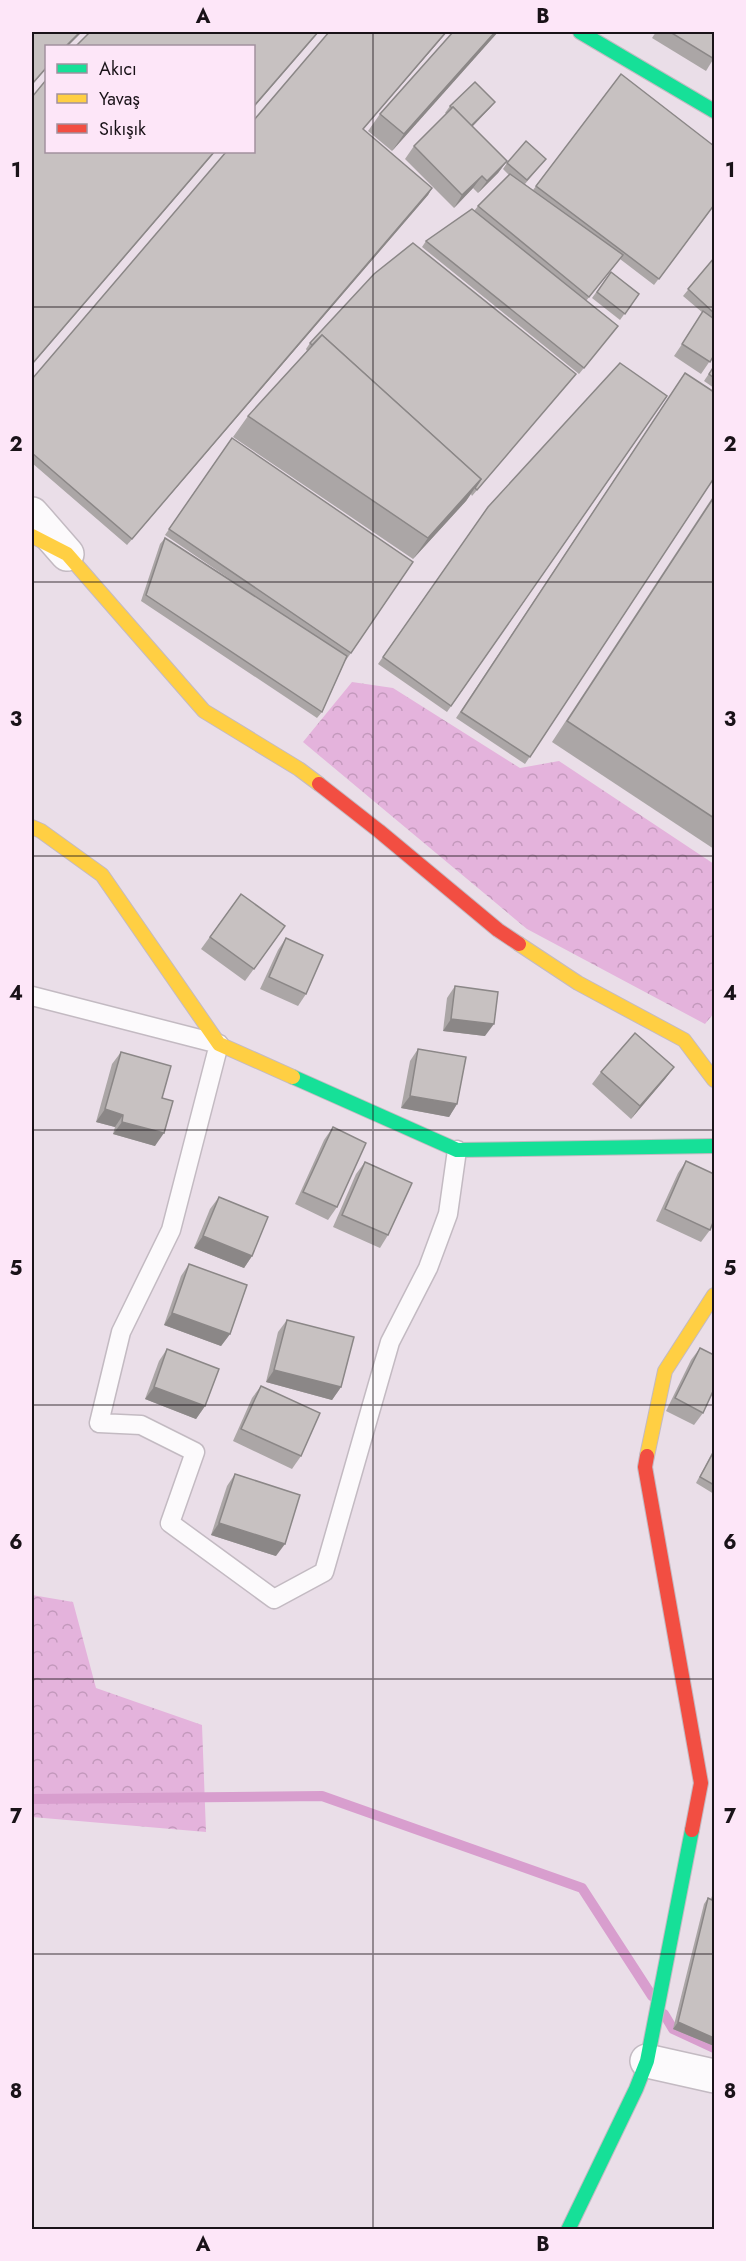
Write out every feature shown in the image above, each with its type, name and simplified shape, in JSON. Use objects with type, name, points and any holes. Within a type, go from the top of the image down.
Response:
[{"type":"street","points":[[580,32],[714,111]]},
{"type":"street","points":[[32,514],[204,711],[299,769],[379,831],[498,930],[578,983],[684,1040],[714,1080]]},
{"type":"street","points":[[32,536],[67,554]]},
{"type":"street","points":[[32,827],[42,831],[102,875],[219,1044],[457,1150],[714,1146]]},
{"type":"street","points":[[568,2229],[636,2089],[646,2061],[701,1784],[645,1467],[665,1371],[714,1295]]},
{"type":"street","points":[[646,2061],[714,2076]]},
{"type":"lane","points":[[32,996],[219,1044],[171,1230],[121,1332],[99,1423],[141,1425],[195,1452],[170,1523],[274,1599],[324,1572],[390,1342],[428,1268],[448,1214],[457,1150]]},
{"type":"green space","points":[[352,682],[393,688],[520,768],[559,761],[714,864],[714,1013],[705,1024],[527,929],[303,742]]},
{"type":"green space","points":[[32,1595],[73,1602],[96,1688],[202,1725],[206,1832],[32,1817]]},
{"type":"building","points":[[32,32],[80,32],[67,45],[45,45],[45,69],[32,84]]},
{"type":"building","points":[[90,32],[318,32],[255,105],[255,45],[77,45]]},
{"type":"building","points":[[329,32],[446,32],[363,129],[432,188],[132,539],[32,453],[32,379],[225,153],[255,153],[255,119]]},
{"type":"building","points":[[453,32],[495,32],[404,134],[380,114]]},
{"type":"building","points":[[670,32],[714,32],[714,59]]},
{"type":"building","points":[[621,74],[714,146],[714,205],[659,279],[536,186]]},
{"type":"building","points":[[45,81],[45,153],[213,153],[32,364],[32,97]]},
{"type":"building","points":[[475,82],[495,102],[471,126],[450,106]]},
{"type":"building","points":[[453,107],[507,161],[487,181],[482,176],[462,195],[414,146]]},
{"type":"building","points":[[526,141],[546,159],[527,180],[507,163]]},
{"type":"building","points":[[510,174],[623,255],[589,297],[478,206]]},
{"type":"building","points":[[472,209],[618,326],[584,368],[426,241]]},
{"type":"building","points":[[413,243],[576,374],[477,490],[475,488],[481,479],[322,335],[312,345],[310,343],[374,274]]},
{"type":"building","points":[[714,258],[714,313],[688,289]]},
{"type":"building","points":[[611,272],[639,294],[625,314],[597,292]]},
{"type":"building","points":[[703,311],[714,319],[714,355],[710,362],[682,344]]},
{"type":"building","points":[[322,335],[481,479],[428,538],[248,416]]},
{"type":"building","points":[[620,363],[667,396],[451,706],[383,657],[488,507]]},
{"type":"building","points":[[714,366],[714,378],[709,374]]},
{"type":"building","points":[[685,373],[714,392],[714,478],[530,757],[461,712]]},
{"type":"building","points":[[232,438],[413,562],[351,653],[169,529]]},
{"type":"building","points":[[714,497],[714,818],[567,721]]},
{"type":"building","points":[[165,538],[347,656],[322,712],[146,595]]},
{"type":"building","points":[[241,894],[285,926],[254,969],[210,937]]},
{"type":"building","points":[[286,938],[323,955],[306,994],[269,977]]},
{"type":"building","points":[[455,986],[498,992],[494,1024],[451,1019]]},
{"type":"building","points":[[635,1033],[674,1067],[640,1106],[601,1072]]},
{"type":"building","points":[[418,1049],[466,1057],[457,1104],[410,1096]]},
{"type":"building","points":[[121,1052],[171,1066],[162,1098],[173,1101],[164,1133],[122,1122],[123,1115],[105,1109]]},
{"type":"building","points":[[333,1127],[366,1143],[337,1207],[303,1192]]},
{"type":"building","points":[[686,1161],[714,1174],[714,1220],[710,1230],[665,1209]]},
{"type":"building","points":[[365,1162],[412,1183],[388,1235],[342,1215]]},
{"type":"building","points":[[219,1197],[268,1217],[252,1256],[203,1236]]},
{"type":"building","points":[[189,1264],[247,1285],[230,1334],[172,1313]]},
{"type":"building","points":[[287,1320],[354,1337],[341,1387],[274,1370]]},
{"type":"building","points":[[700,1348],[714,1355],[714,1389],[703,1413],[675,1398]]},
{"type":"building","points":[[167,1349],[219,1369],[205,1406],[154,1387]]},
{"type":"building","points":[[261,1386],[320,1413],[301,1456],[241,1429]]},
{"type":"building","points":[[714,1451],[714,1485],[700,1477]]},
{"type":"building","points":[[235,1474],[300,1495],[285,1544],[219,1523]]},
{"type":"building","points":[[708,1898],[714,1901],[714,2038],[678,2022]]},
{"type":"waterway","points":[[32,1799],[322,1796],[582,1888],[652,1996]]},
{"type":"waterway","points":[[664,2014],[673,2029],[714,2048]]},
{"type":"traffic: fast","points":[[580,32],[714,111]]},
{"type":"traffic: fast","points":[[293,1077],[457,1150],[714,1146]]},
{"type":"traffic: fast","points":[[568,2230],[636,2089],[647,2061],[692,1830]]},
{"type":"traffic: slow","points":[[32,536],[67,554],[204,711],[299,769],[319,784]]},
{"type":"traffic: slow","points":[[32,827],[102,875],[219,1044],[293,1077]]},
{"type":"traffic: slow","points":[[519,944],[578,983],[684,1040],[714,1080]]},
{"type":"traffic: slow","points":[[647,1456],[665,1371],[714,1295]]},
{"type":"traffic: jam","points":[[319,784],[498,930],[519,944]]},
{"type":"traffic: jam","points":[[647,1456],[645,1467],[701,1783],[692,1830]]}]
